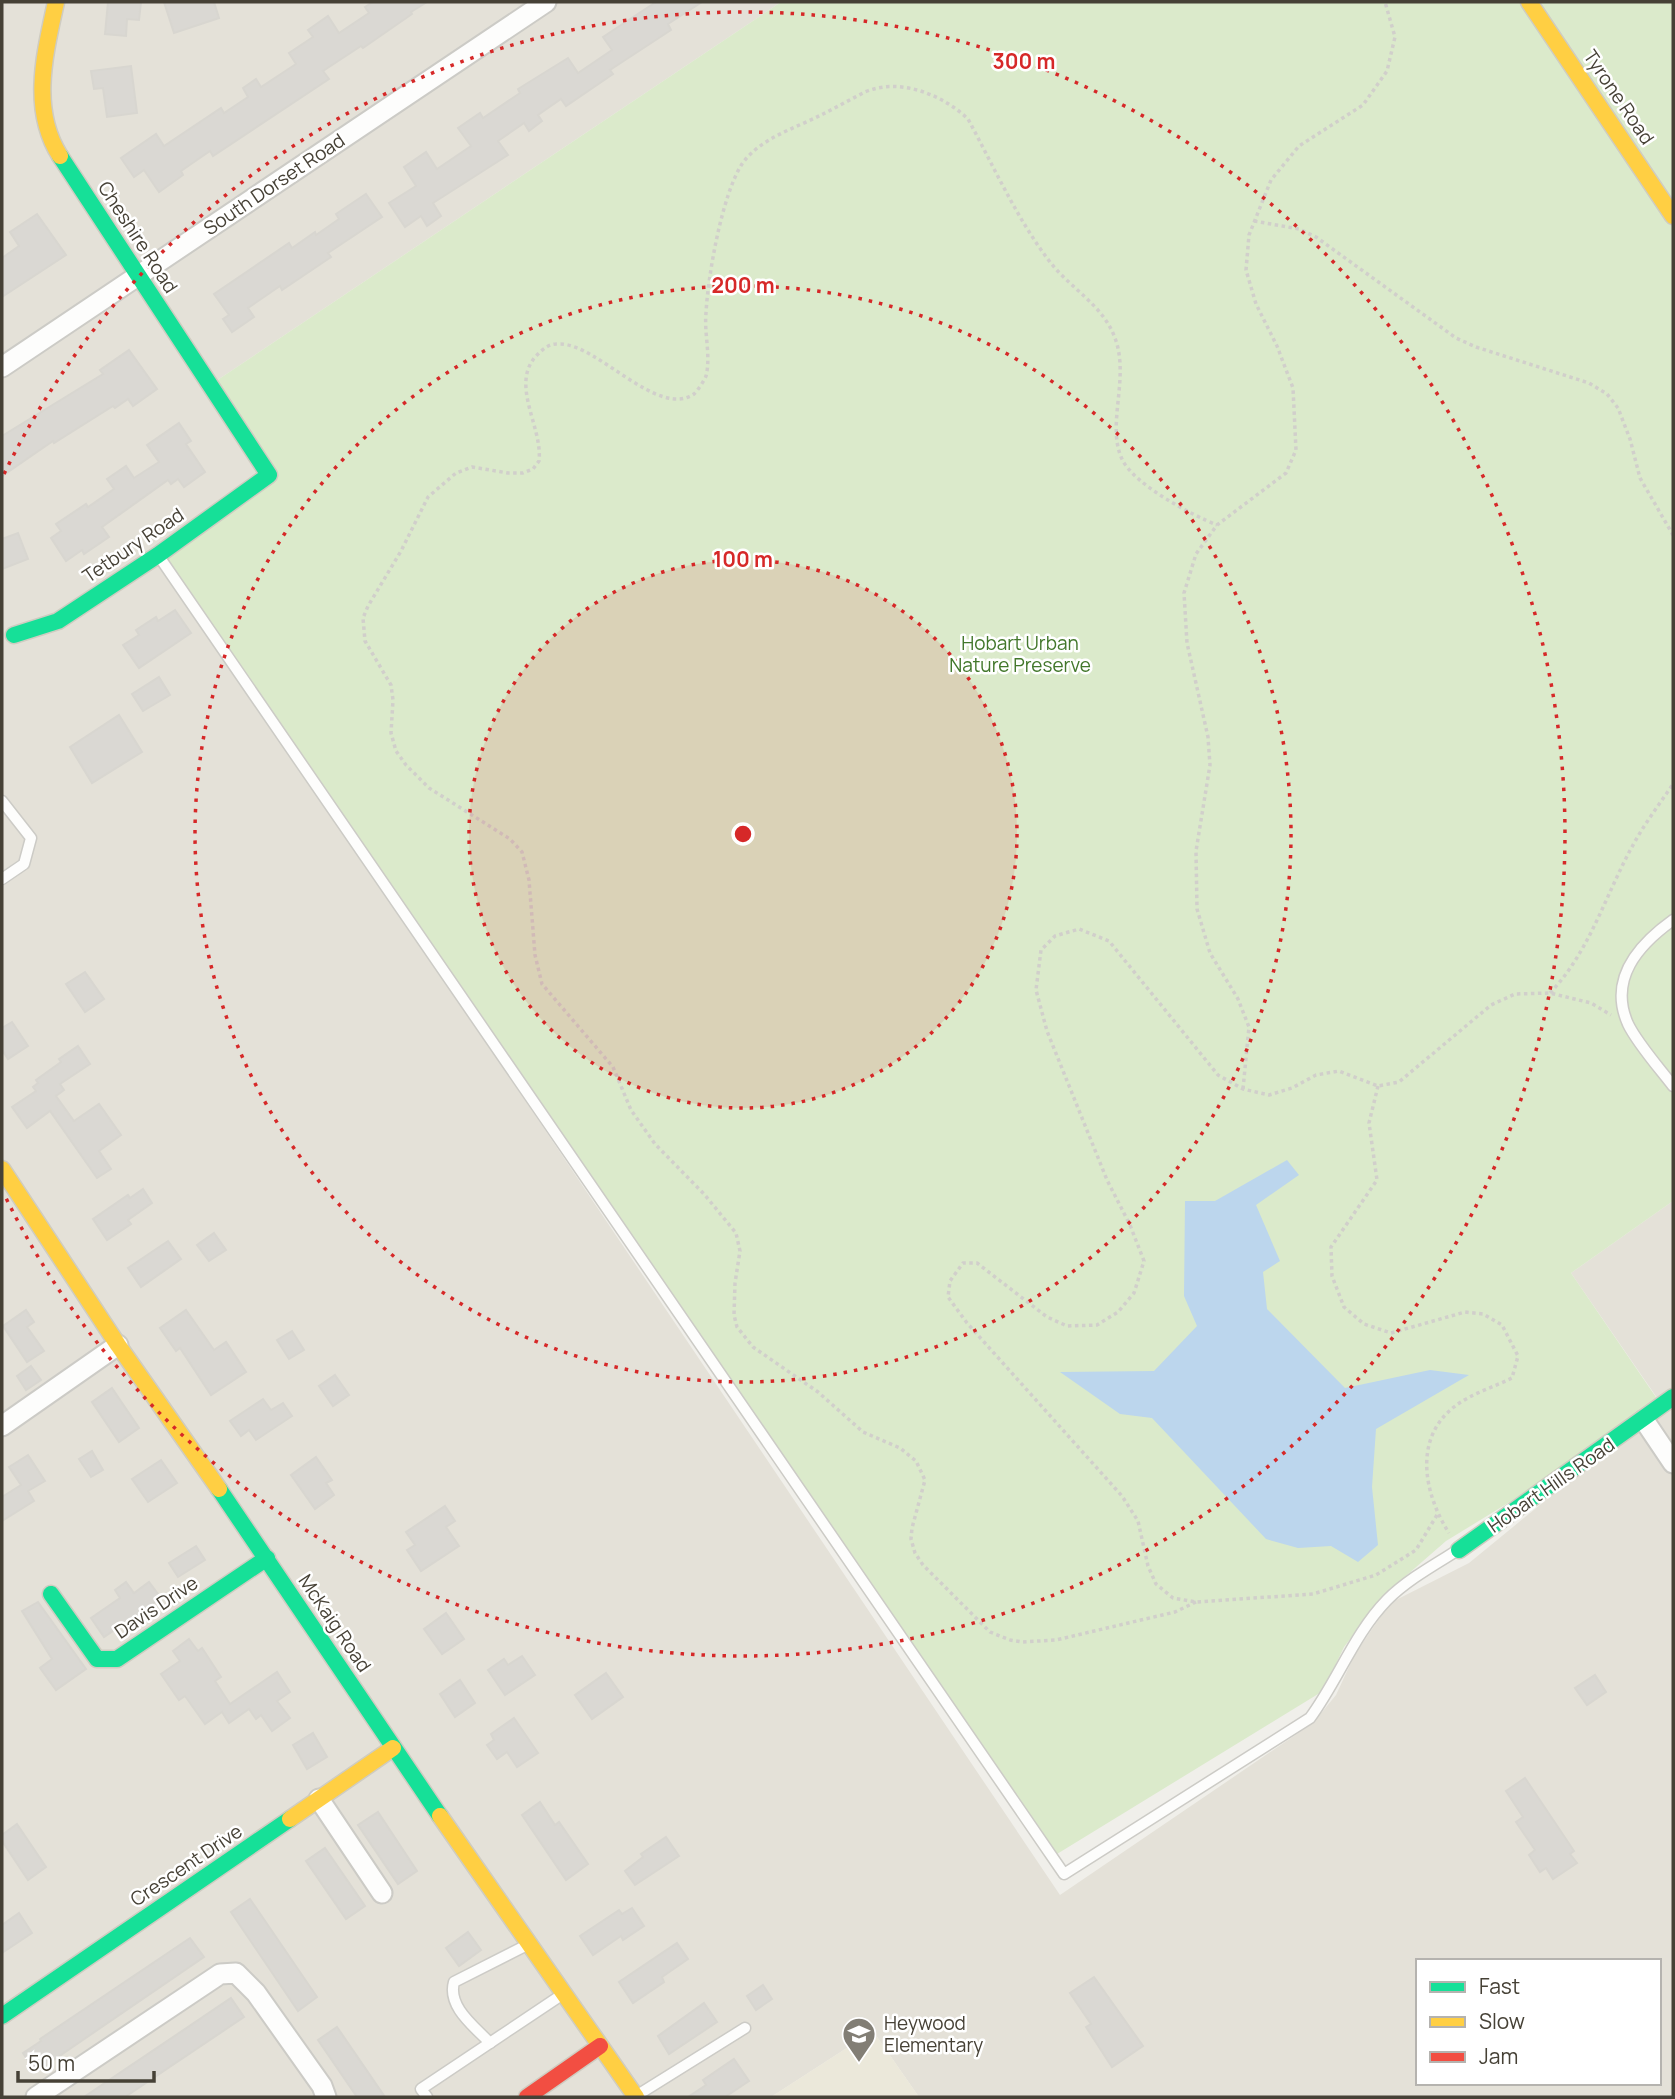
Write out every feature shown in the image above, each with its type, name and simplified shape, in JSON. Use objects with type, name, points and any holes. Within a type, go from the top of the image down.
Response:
[{"type":"street","name":"Cheshire Road","points":[[56,2],[44,55],[41,98],[52,143],[269,475]]},
{"type":"street","name":"South Dorset Road","points":[[2,367],[546,2]]},
{"type":"street","name":"Tyrone Road","points":[[1529,2],[1673,216]]},
{"type":"street","name":"Tetbury Road","points":[[13,635],[58,621],[158,555],[269,475]]},
{"type":"street","name":"McKaig Road","points":[[2,1169],[118,1345],[267,1558],[393,1748],[636,2097]]},
{"type":"street","points":[[2,1426],[118,1345]]},
{"type":"street","name":"Hobart Hills Road","points":[[1459,1550],[1673,1397]]},
{"type":"street","points":[[1644,1420],[1673,1463]]},
{"type":"street","name":"Davis Drive","points":[[51,1594],[97,1659],[117,1659],[267,1558]]},
{"type":"street","name":"Crescent Drive","points":[[2,2016],[393,1748]]},
{"type":"street","points":[[319,1799],[382,1893]]},
{"type":"street","points":[[36,2097],[220,1974],[236,1973],[256,1993],[322,2087],[326,2097]]},
{"type":"street","points":[[527,2097],[600,2046]]},
{"type":"lane","points":[[158,555],[1064,1874],[1310,1718],[1329,1693],[1349,1651],[1388,1599],[1424,1571],[1459,1550]]},
{"type":"lane","points":[[2,802],[31,838],[24,863],[2,879]]},
{"type":"lane","points":[[1673,920],[1651,936],[1630,962],[1620,995],[1628,1025],[1673,1086]]},
{"type":"lane","points":[[490,2043],[470,2024],[454,1999],[454,1982],[529,1944]]},
{"type":"lane","points":[[426,2097],[421,2089],[564,1993]]},
{"type":"lane","points":[[636,2097],[745,2028]]},
{"type":"path","points":[[1243,1089],[1249,1027],[1238,999],[1210,953],[1198,909],[1196,851],[1210,765],[1208,737],[1187,643],[1184,593],[1196,554],[1217,525],[1286,474],[1296,450],[1293,388],[1277,346],[1256,304],[1246,270],[1249,235],[1271,180],[1299,146],[1363,104],[1387,71],[1395,37],[1385,2]]},
{"type":"path","points":[[1196,1602],[1175,1612],[1056,1640],[1022,1642],[990,1632],[923,1565],[915,1553],[911,1538],[914,1517],[926,1480],[921,1468],[911,1455],[900,1448],[863,1432],[818,1392],[744,1338],[734,1315],[734,1283],[740,1251],[736,1233],[710,1200],[655,1144],[631,1110],[613,1067],[542,984],[535,954],[526,864],[519,847],[429,788],[396,751],[391,733],[391,685],[365,641],[362,628],[368,606],[401,551],[424,505],[446,480],[472,467],[508,473],[523,472],[533,469],[539,461],[539,439],[528,405],[526,385],[530,362],[543,349],[553,344],[569,344],[664,397],[681,398],[694,394],[705,380],[709,282],[726,199],[743,163],[759,147],[784,132],[871,90],[916,90],[945,101],[968,119],[1030,233],[1052,264],[1097,308],[1115,337],[1122,371],[1118,440],[1122,461],[1172,504],[1217,525]]},
{"type":"path","points":[[1254,221],[1299,229],[1316,237],[1456,338],[1476,348],[1589,383],[1607,394],[1618,408],[1630,439],[1640,478],[1673,535]]},
{"type":"path","points":[[1550,993],[1581,953],[1637,838],[1673,784]]},
{"type":"path","points":[[1437,1515],[1416,1550],[1377,1575],[1313,1594],[1196,1602],[1173,1598],[1156,1584],[1148,1566],[1138,1521],[1122,1496],[967,1322],[948,1297],[950,1281],[963,1264],[977,1263],[1047,1317],[1068,1326],[1097,1325],[1118,1312],[1134,1293],[1144,1261],[1130,1225],[1107,1180],[1047,1031],[1036,990],[1041,950],[1055,936],[1079,929],[1109,941],[1219,1074],[1243,1089],[1269,1095],[1292,1088],[1316,1075],[1339,1071],[1378,1086],[1399,1082],[1491,1005],[1514,993],[1550,993],[1591,1003],[1628,1025]]},
{"type":"path","points":[[1378,1086],[1369,1123],[1377,1180],[1331,1247],[1332,1276],[1344,1307],[1364,1324],[1391,1333],[1465,1312],[1483,1314],[1502,1325],[1518,1356],[1512,1378],[1456,1405],[1437,1424],[1425,1455],[1437,1515],[1459,1550]]},
{"type":"shaded area","points":[[2,2],[781,2],[210,385],[269,475],[158,555],[1060,1895],[1313,1723],[1336,1695],[1355,1654],[1390,1603],[1469,1563],[1662,1405],[1571,1273],[1673,1201],[1673,2097],[919,2097],[873,2031],[771,2097],[2,2097]]},
{"type":"shaded area","name":"Heywood Elementary","points":[[873,2031],[919,2097],[771,2097]]},
{"type":"green space","name":"Hobart Urban Nature Preserve","points":[[781,2],[1673,4],[1673,1201],[1571,1273],[1662,1406],[1644,1420],[1446,1541],[1384,1595],[1344,1647],[1323,1691],[1057,1854],[158,555],[269,475],[210,385]]},
{"type":"water","points":[[1287,1160],[1299,1175],[1256,1205],[1280,1261],[1263,1272],[1267,1309],[1345,1388],[1430,1370],[1469,1375],[1376,1429],[1372,1487],[1378,1545],[1358,1562],[1331,1546],[1298,1548],[1266,1539],[1152,1418],[1120,1414],[1060,1372],[1154,1371],[1197,1326],[1184,1296],[1185,1201],[1215,1201]]},
{"type":"building","points":[[108,2],[141,2],[139,20],[127,19],[126,36],[105,34]]},
{"type":"building","points":[[164,2],[214,2],[219,18],[174,33]]},
{"type":"building","points":[[373,2],[427,2],[363,48],[361,46],[323,71],[329,79],[213,156],[210,151],[181,171],[183,175],[159,192],[144,170],[134,177],[121,158],[156,134],[164,146],[221,108],[224,113],[248,97],[243,88],[256,79],[261,87],[296,64],[289,53],[313,37],[308,30],[328,16],[339,33],[369,13],[365,7]]},
{"type":"building","points":[[656,2],[702,2],[668,24],[671,30],[610,70],[613,74],[566,106],[561,99],[538,115],[542,121],[529,131],[524,123],[498,141],[508,155],[433,203],[441,216],[427,226],[421,216],[405,227],[389,203],[416,186],[404,167],[426,152],[437,169],[471,146],[458,128],[480,113],[483,118],[520,93],[518,89],[568,58],[578,73],[612,50],[603,37]]},
{"type":"building","points":[[131,66],[137,113],[107,117],[103,88],[94,89],[91,71]]},
{"type":"building","points":[[366,194],[382,217],[328,253],[331,257],[282,290],[280,286],[248,308],[254,317],[232,332],[223,319],[229,315],[214,294],[289,243],[292,248],[315,232],[316,235],[339,219],[336,214]]},
{"type":"building","points":[[37,214],[66,255],[2,297],[2,258],[19,246],[10,232]]},
{"type":"building","points":[[129,350],[157,389],[133,406],[128,399],[115,408],[113,406],[54,443],[53,441],[2,476],[2,436],[103,374],[100,370]]},
{"type":"building","points":[[179,423],[191,441],[186,444],[205,472],[184,487],[178,479],[171,484],[168,480],[102,527],[109,537],[84,554],[82,550],[66,561],[51,538],[61,531],[56,524],[114,489],[107,479],[126,466],[134,478],[159,462],[147,445]]},
{"type":"building","points":[[18,533],[28,559],[2,569],[2,539]]},
{"type":"building","points":[[175,610],[191,633],[139,668],[123,645],[139,635],[136,630],[156,617],[158,621]]},
{"type":"building","points":[[159,677],[170,695],[143,711],[132,694]]},
{"type":"building","points":[[119,715],[142,752],[92,783],[70,747]]},
{"type":"building","points":[[85,972],[104,999],[85,1012],[66,984]]},
{"type":"building","points":[[12,1022],[28,1046],[8,1059],[2,1050],[2,1028]]},
{"type":"building","points":[[78,1046],[90,1064],[60,1084],[64,1090],[56,1096],[74,1121],[99,1104],[121,1135],[99,1151],[111,1169],[97,1178],[50,1111],[27,1128],[12,1107],[36,1091],[33,1087],[38,1083],[36,1080]]},
{"type":"building","points":[[143,1189],[152,1203],[128,1220],[131,1224],[107,1240],[93,1219],[128,1195],[130,1198]]},
{"type":"building","points":[[214,1233],[226,1250],[209,1261],[197,1245]]},
{"type":"building","points":[[168,1241],[181,1259],[141,1287],[128,1268]]},
{"type":"building","points":[[26,1310],[34,1322],[27,1327],[44,1351],[27,1362],[3,1326]]},
{"type":"building","points":[[186,1310],[214,1350],[226,1342],[246,1372],[211,1395],[180,1348],[176,1351],[160,1328]]},
{"type":"building","points":[[292,1331],[304,1350],[289,1359],[277,1340]]},
{"type":"building","points":[[31,1366],[41,1380],[26,1390],[17,1376]]},
{"type":"building","points":[[335,1375],[349,1395],[333,1406],[319,1386]]},
{"type":"building","points":[[112,1388],[139,1428],[119,1442],[92,1402]]},
{"type":"building","points":[[263,1399],[271,1410],[283,1403],[292,1416],[256,1440],[249,1430],[241,1436],[230,1421]]},
{"type":"building","points":[[92,1451],[103,1470],[91,1477],[79,1459]]},
{"type":"building","points":[[28,1455],[45,1481],[28,1491],[34,1501],[2,1521],[2,1497],[21,1485],[9,1467]]},
{"type":"building","points":[[316,1457],[332,1480],[326,1483],[334,1495],[315,1509],[291,1475]]},
{"type":"building","points":[[161,1460],[177,1483],[148,1502],[132,1479]]},
{"type":"building","points":[[445,1506],[455,1521],[446,1527],[459,1546],[421,1571],[407,1550],[415,1545],[406,1532]]},
{"type":"building","points":[[196,1546],[205,1560],[178,1577],[169,1563]]},
{"type":"building","points":[[126,1582],[134,1593],[149,1582],[161,1598],[149,1606],[152,1611],[133,1625],[129,1620],[104,1637],[91,1618],[120,1598],[115,1590]]},
{"type":"building","points":[[38,1602],[86,1669],[56,1690],[40,1668],[52,1659],[22,1611]]},
{"type":"building","points":[[446,1613],[464,1639],[442,1654],[424,1629]]},
{"type":"building","points":[[189,1639],[198,1651],[202,1648],[221,1677],[215,1681],[230,1704],[277,1672],[290,1692],[277,1701],[290,1718],[272,1731],[261,1715],[256,1719],[249,1709],[229,1723],[222,1712],[205,1724],[185,1696],[179,1700],[161,1674],[180,1661],[173,1651]]},
{"type":"building","points":[[522,1656],[535,1675],[505,1695],[488,1670],[504,1659],[508,1665]]},
{"type":"building","points":[[606,1673],[623,1697],[592,1719],[575,1695]]},
{"type":"building","points":[[1595,1675],[1606,1692],[1587,1705],[1575,1688]]},
{"type":"building","points":[[460,1680],[475,1703],[455,1717],[440,1694]]},
{"type":"building","points":[[514,1718],[538,1753],[517,1767],[507,1752],[497,1759],[487,1745],[494,1740],[491,1734]]},
{"type":"building","points":[[313,1733],[327,1757],[307,1769],[293,1745]]},
{"type":"building","points":[[1525,1778],[1574,1851],[1570,1854],[1577,1863],[1553,1879],[1546,1868],[1540,1872],[1529,1855],[1535,1850],[1516,1822],[1523,1817],[1506,1791]]},
{"type":"building","points":[[540,1802],[555,1825],[559,1822],[588,1864],[566,1880],[522,1815]]},
{"type":"building","points":[[378,1812],[417,1871],[398,1884],[358,1825]]},
{"type":"building","points":[[17,1824],[46,1867],[28,1880],[2,1841],[2,1835]]},
{"type":"building","points":[[666,1837],[679,1856],[635,1885],[625,1871],[643,1857],[641,1854]]},
{"type":"building","points":[[325,1848],[365,1906],[346,1919],[306,1861]]},
{"type":"building","points":[[250,1899],[317,1997],[298,2011],[231,1912]]},
{"type":"building","points":[[632,1908],[644,1926],[623,1940],[621,1936],[593,1955],[580,1936],[619,1910],[622,1914]]},
{"type":"building","points":[[19,1913],[32,1933],[2,1953],[2,1925]]},
{"type":"building","points":[[468,1932],[481,1950],[459,1966],[446,1948]]},
{"type":"building","points":[[190,1938],[204,1957],[36,2072],[23,2053]]},
{"type":"building","points":[[677,1943],[688,1959],[662,1977],[664,1982],[633,2003],[619,1982]]},
{"type":"building","points":[[1094,1977],[1143,2046],[1112,2067],[1086,2027],[1091,2024],[1070,1993]]},
{"type":"building","points":[[763,1985],[772,1999],[756,2010],[747,1996]]},
{"type":"building","points":[[231,1998],[244,2017],[125,2097],[84,2097]]},
{"type":"building","points":[[704,2003],[717,2022],[669,2054],[658,2036]]},
{"type":"building","points":[[337,2027],[385,2097],[357,2097],[318,2040]]},
{"type":"building","points":[[734,2059],[749,2081],[725,2097],[688,2097],[706,2085],[703,2080]]},
{"type":"traffic: fast","points":[[14,635],[58,621],[158,555],[269,475],[60,156]]},
{"type":"traffic: fast","points":[[1459,1550],[1673,1397]]},
{"type":"traffic: fast","points":[[219,1489],[440,1816]]},
{"type":"traffic: fast","points":[[51,1594],[97,1659],[117,1659],[267,1558]]},
{"type":"traffic: fast","points":[[2,2016],[290,1819]]},
{"type":"traffic: slow","points":[[56,2],[45,61],[43,100],[45,119],[60,156]]},
{"type":"traffic: slow","points":[[1529,2],[1673,216]]},
{"type":"traffic: slow","points":[[2,1169],[118,1345],[219,1489]]},
{"type":"traffic: slow","points":[[290,1819],[393,1748]]},
{"type":"traffic: slow","points":[[440,1816],[636,2097]]},
{"type":"traffic: jam","points":[[527,2097],[600,2046]]},
{"type":"place","name":"Heywood Elementary","points":[[859,2064]]}]
